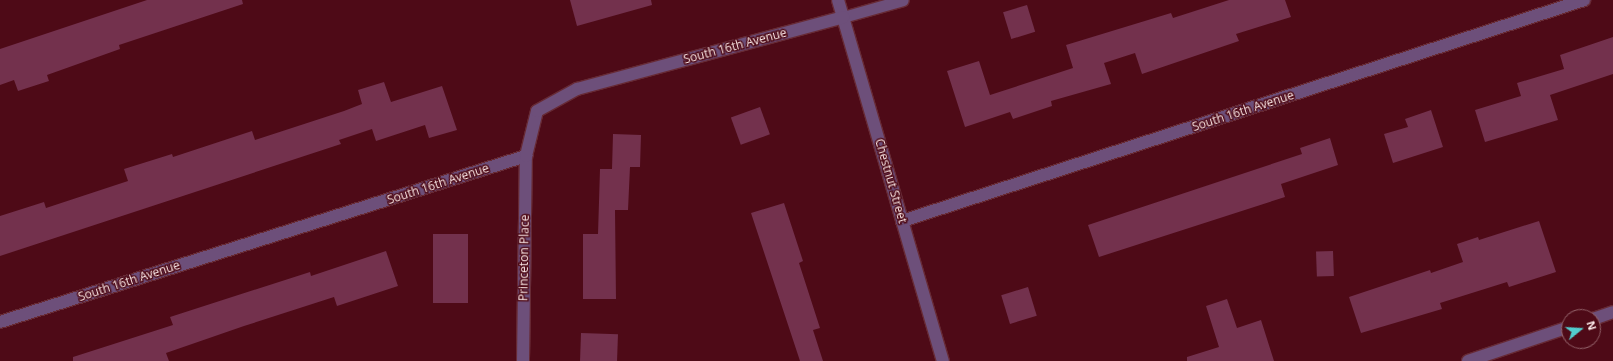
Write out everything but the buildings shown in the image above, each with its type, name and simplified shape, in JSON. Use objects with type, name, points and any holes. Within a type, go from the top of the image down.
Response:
[{"type":"street","name":"Chestnut Street","points":[[838,0],[943,361]]},
{"type":"street","name":"South 16th Avenue","points":[[902,221],[1584,0]]},
{"type":"street","name":"South 16th Avenue","points":[[0,322],[526,156],[537,111],[577,89],[843,17]]},
{"type":"street","name":"Princeton Place","points":[[523,361],[526,156]]},
{"type":"street","points":[[1601,316],[1613,312]]},
{"type":"street","points":[[1468,361],[1561,330]]},
{"type":"lane","points":[[843,17],[903,0]]}]
